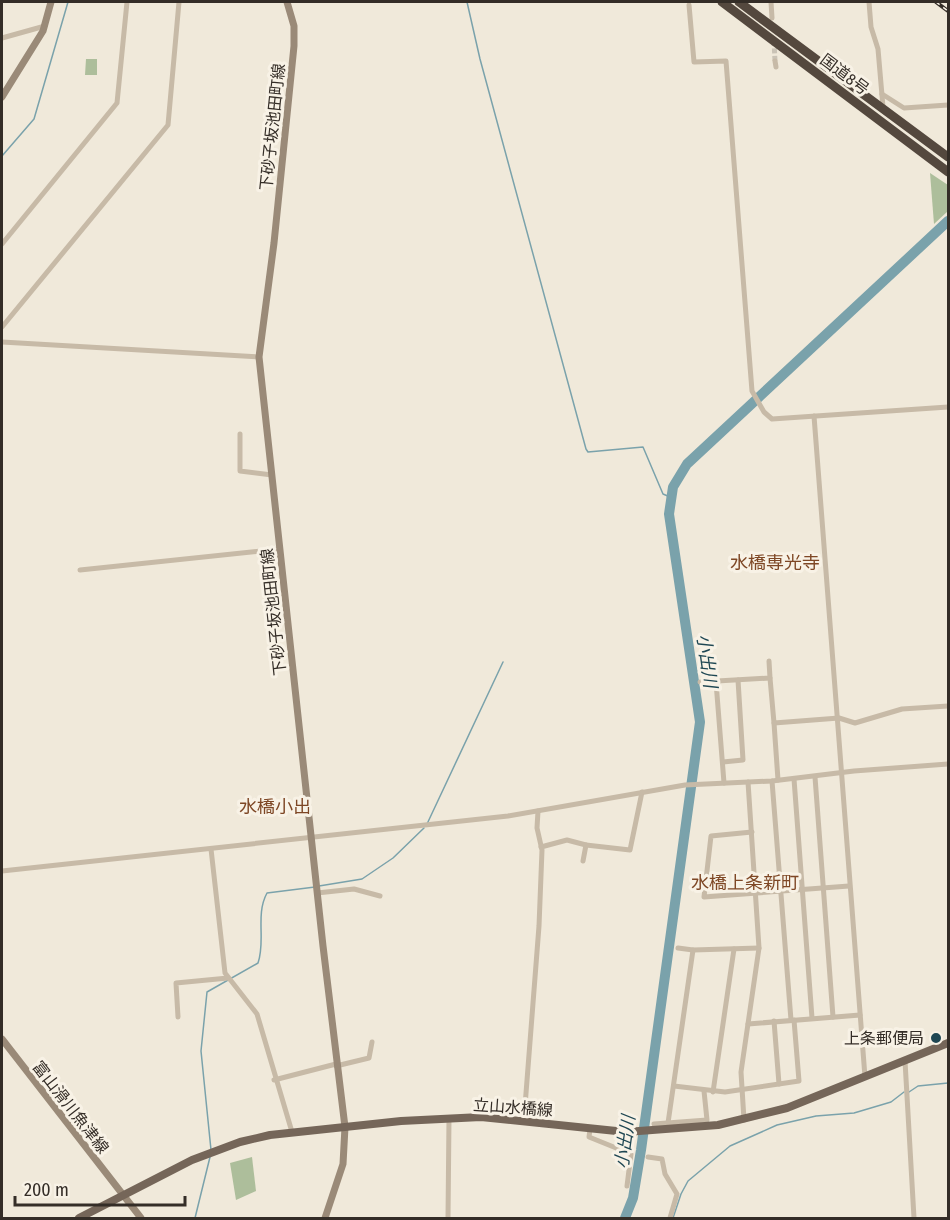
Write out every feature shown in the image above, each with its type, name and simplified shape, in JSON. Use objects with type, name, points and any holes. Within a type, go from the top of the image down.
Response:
[{"type":"highway","name":"国道8号","points":[[722,2],[948,172]]},
{"type":"highway","name":"国道8号","points":[[740,2],[948,157]]},
{"type":"main road","points":[[2,97],[45,26],[51,2]]},
{"type":"main road","name":"下砂子坂池田町線","points":[[287,2],[294,26],[294,46],[274,250],[259,357],[336,1065],[345,1127],[344,1164],[325,1218]]},
{"type":"main road","name":"富山滑川魚津線","points":[[2,1039],[141,1218]]},
{"type":"main road","name":"立山水橋線","points":[[79,1218],[206,1154],[240,1142],[292,1132],[449,1118],[524,1119],[638,1132],[652,1128],[691,1129],[744,1120],[787,1108],[948,1043]]},
{"type":"street","points":[[2,244],[117,103],[127,2]]},
{"type":"street","points":[[2,327],[168,125],[179,2]]},
{"type":"street","points":[[771,2],[772,18]]},
{"type":"street","points":[[869,2],[883,109]]},
{"type":"street","points":[[689,5],[694,62],[726,61],[752,391],[764,412],[772,419],[948,407]]},
{"type":"street","points":[[2,38],[45,26]]},
{"type":"street","points":[[882,94],[904,108],[948,105]]},
{"type":"street","points":[[2,342],[259,357]]},
{"type":"street","points":[[814,416],[865,1077]]},
{"type":"street","points":[[240,434],[240,471],[272,475]]},
{"type":"street","points":[[80,570],[280,549]]},
{"type":"street","points":[[674,1086],[713,1092],[799,1081],[781,892],[769,661]]},
{"type":"street","points":[[700,682],[770,678]]},
{"type":"street","points":[[723,762],[743,760],[738,680]]},
{"type":"street","points":[[717,682],[724,783]]},
{"type":"street","points":[[774,723],[839,718],[855,723],[902,709],[948,706]]},
{"type":"street","points":[[2,871],[538,812],[686,784],[794,779],[948,764]]},
{"type":"street","points":[[815,777],[833,1017]]},
{"type":"street","points":[[794,779],[812,1018]]},
{"type":"street","points":[[744,1120],[741,1072],[759,948],[748,782]]},
{"type":"street","points":[[541,847],[567,840],[586,845],[630,850],[642,792]]},
{"type":"street","points":[[524,1119],[540,926],[541,847],[538,812]]},
{"type":"street","points":[[752,832],[711,836],[704,897],[849,886]]},
{"type":"street","points":[[583,861],[586,845]]},
{"type":"street","points":[[211,849],[228,978],[257,1014],[274,1080],[292,1132]]},
{"type":"street","points":[[317,892],[354,889],[380,896]]},
{"type":"street","points":[[678,948],[693,950],[759,948]]},
{"type":"street","points":[[713,1092],[734,949]]},
{"type":"street","points":[[668,1123],[693,950]]},
{"type":"street","points":[[178,1017],[176,983],[228,978]]},
{"type":"street","points":[[748,1024],[860,1015]]},
{"type":"street","points":[[774,1021],[779,1084]]},
{"type":"street","points":[[274,1080],[369,1058],[372,1042]]},
{"type":"street","points":[[905,1061],[914,1218]]},
{"type":"street","points":[[652,1128],[668,1123],[707,1120],[704,1091]]},
{"type":"street","points":[[448,1218],[449,1118]]},
{"type":"street","points":[[590,1128],[589,1137],[631,1154],[627,1186]]},
{"type":"street","points":[[648,1157],[662,1159],[665,1174],[677,1194],[670,1218]]},
{"type":"green space","points":[[86,59],[97,59],[97,75],[85,75]]},
{"type":"green space","points":[[930,173],[948,185],[948,211],[934,224]]},
{"type":"green space","points":[[252,1157],[256,1191],[236,1200],[230,1163]]},
{"type":"waterway","points":[[2,156],[34,119],[68,2]]},
{"type":"waterway","points":[[467,2],[480,59],[586,449],[588,452],[643,447],[663,494],[670,497]]},
{"type":"waterway","name":"小出川","points":[[625,1218],[633,1198],[641,1150],[700,722],[669,514],[673,487],[687,464],[948,221]]},
{"type":"waterway","points":[[427,824],[503,662]]},
{"type":"waterway","points":[[319,886],[362,879],[393,858],[424,828]]},
{"type":"waterway","points":[[211,1150],[201,1051],[207,992],[258,963],[263,901],[267,893],[315,887]]},
{"type":"waterway","points":[[909,1092],[918,1086],[948,1083]]},
{"type":"waterway","points":[[673,1218],[688,1181],[730,1146],[777,1125],[816,1116],[854,1113],[891,1102],[904,1092]]},
{"type":"waterway","points":[[195,1218],[210,1157]]},
{"type":"tunnel","points":[[774,41],[775,61]]},
{"type":"railway","points":[[936,2],[948,11]]},
{"type":"place","name":"上条郵便局","points":[[936,1038]]},
{"type":"district","name":"水橋専光寺","points":[[775,563]]},
{"type":"district","name":"水橋小出","points":[[275,807]]},
{"type":"district","name":"水橋上条新町","points":[[745,883]]}]
